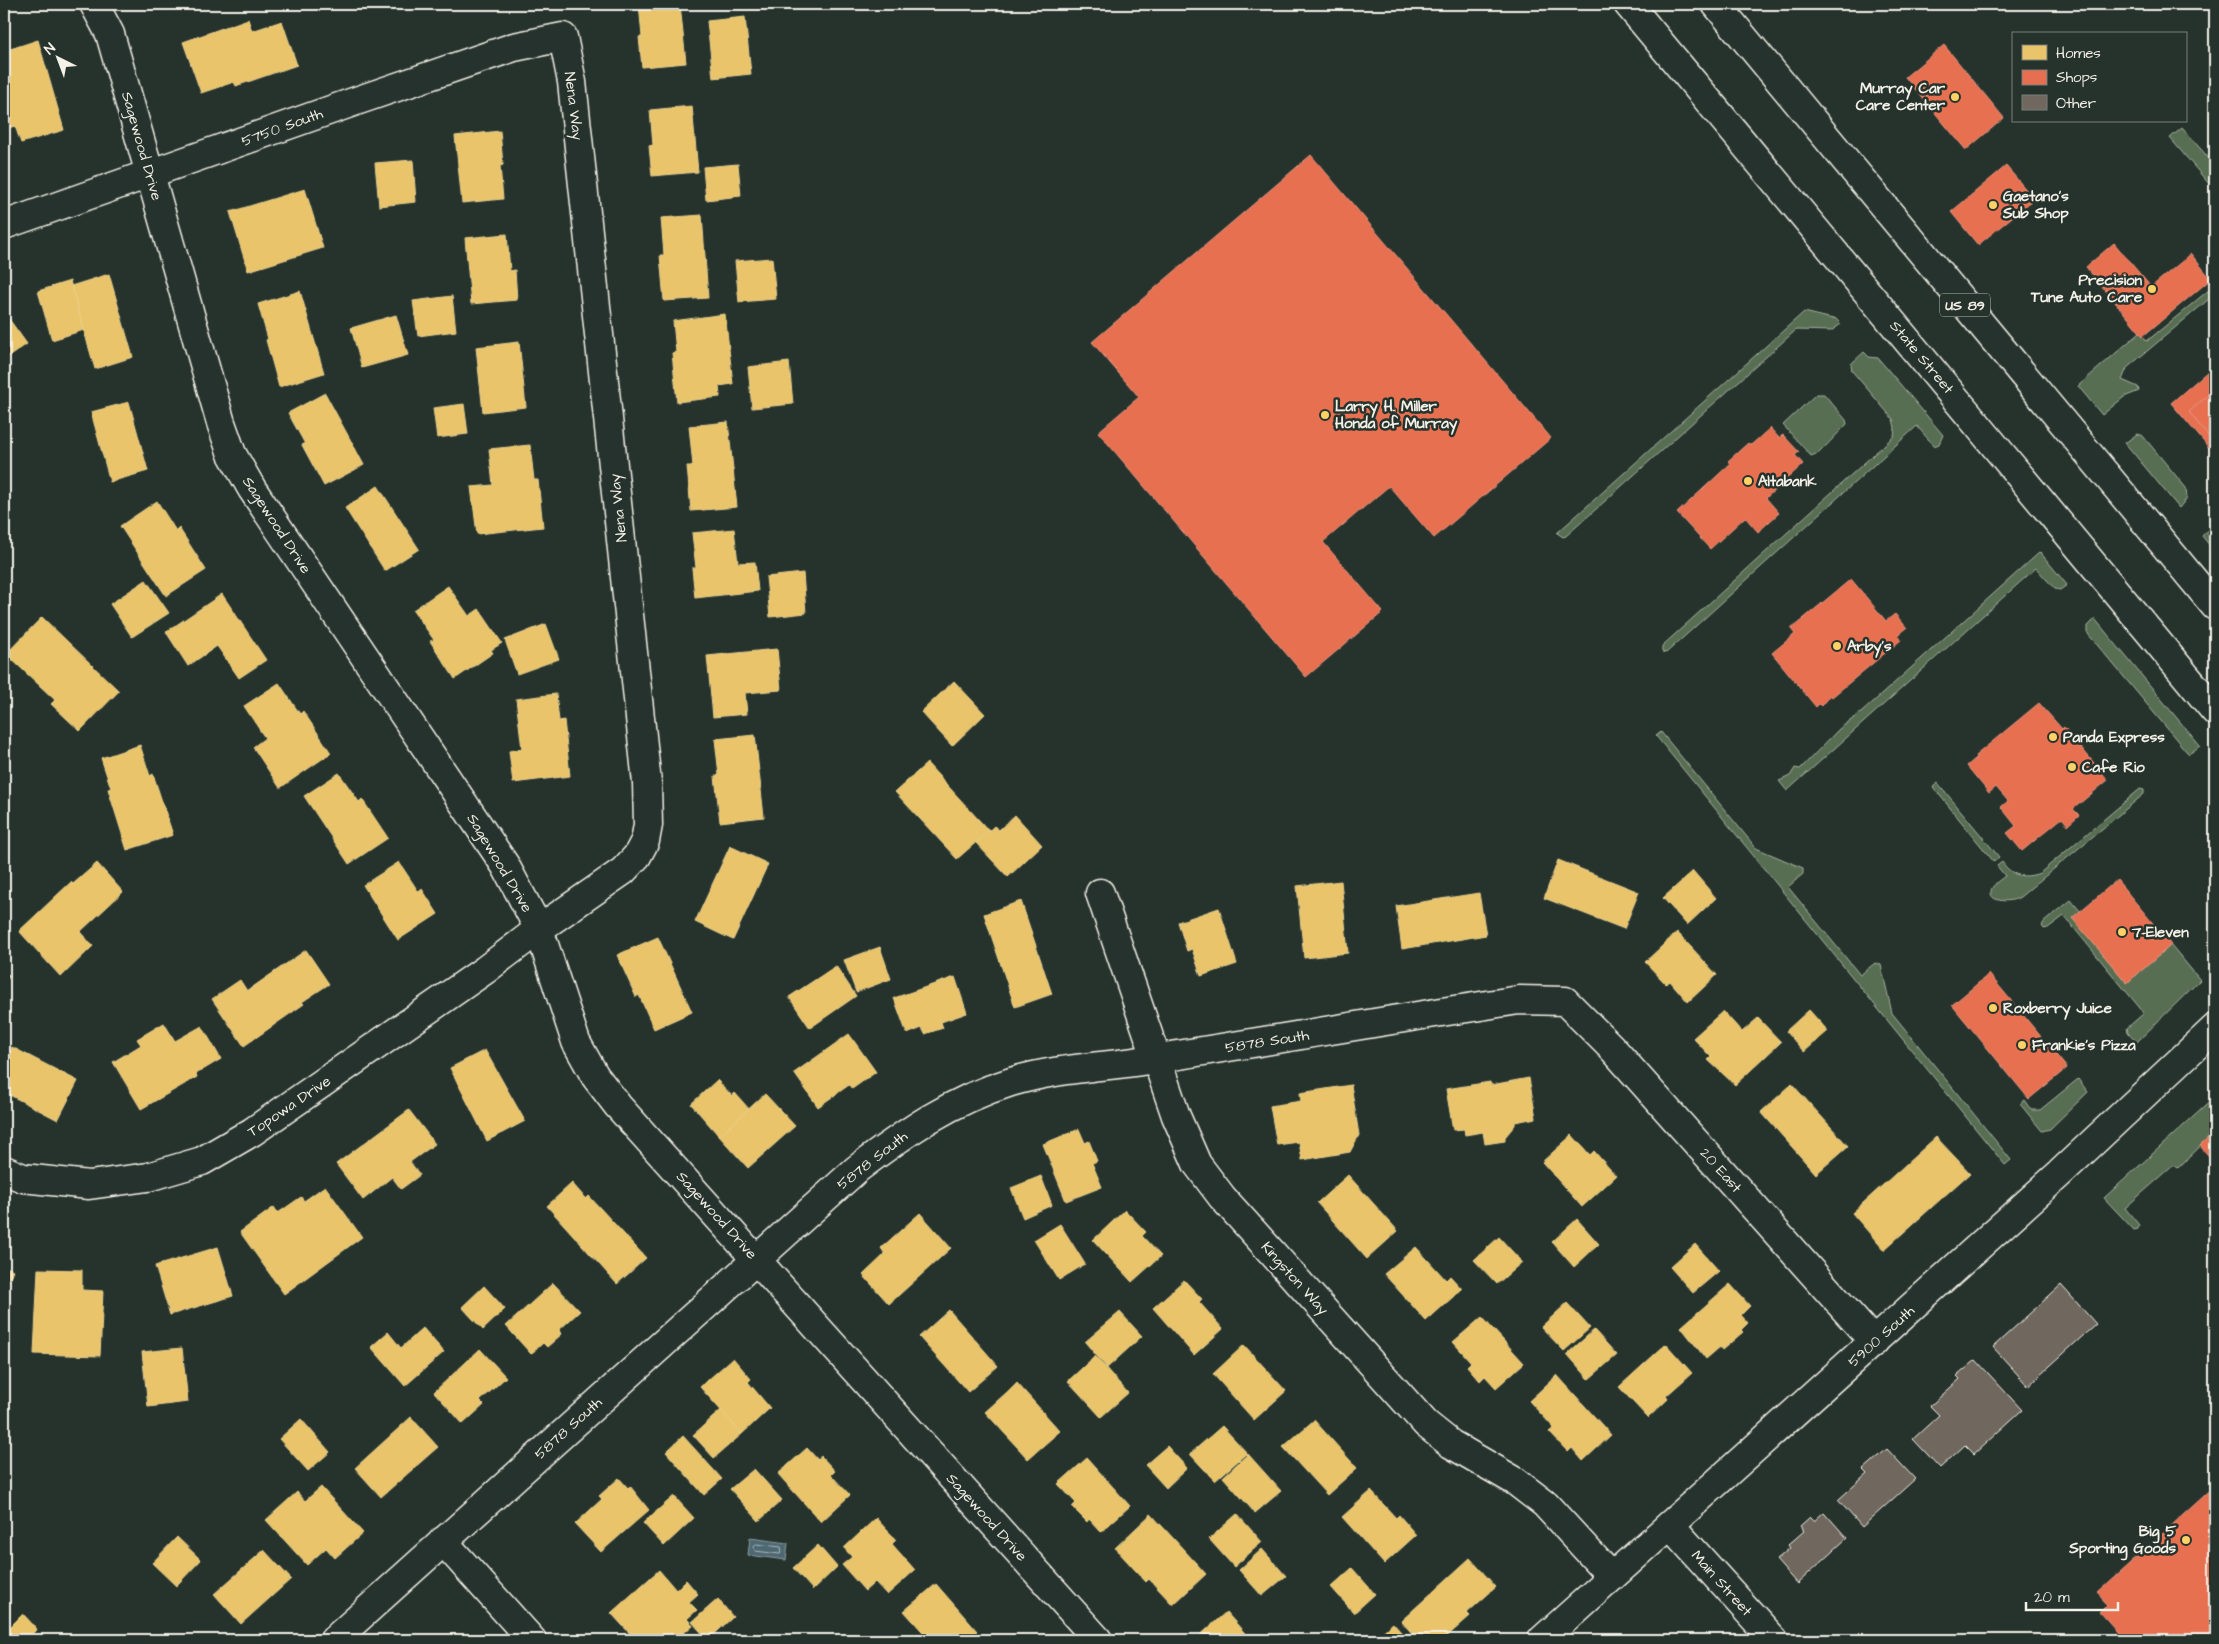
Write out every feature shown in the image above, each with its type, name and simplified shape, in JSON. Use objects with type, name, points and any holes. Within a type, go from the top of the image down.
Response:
[{"type":"street","name":"Sagewood Drive","points":[[94,4],[110,34],[151,174],[162,220],[221,423],[232,454],[252,489],[505,865],[539,928],[576,1042],[595,1076],[618,1106],[1098,1640]]},
{"type":"street","name":"State Street","points":[[1628,4],[2215,711]]},
{"type":"street","name":"US 89","points":[[1716,4],[2215,606]]},
{"type":"street","name":"5750 South","points":[[4,226],[504,50],[563,37]]},
{"type":"street","name":"Nena Way","points":[[539,928],[623,871],[637,856],[645,842],[648,825],[646,773],[573,92],[563,37]]},
{"type":"street","name":"Kingston Way","points":[[1100,893],[1176,1116],[1198,1164],[1222,1197],[1426,1424],[1451,1444],[1515,1481],[1545,1504],[1612,1577]]},
{"type":"street","name":"Topowa Drive","points":[[4,1170],[23,1178],[89,1185],[148,1177],[202,1161],[260,1126],[485,970],[539,928]]},
{"type":"street","name":"5878 South","points":[[334,1640],[857,1169],[908,1130],[958,1102],[1011,1082],[1062,1071],[1158,1059],[1519,1000],[1565,1001]]},
{"type":"street","name":"20 East","points":[[1565,1001],[1614,1050],[1874,1342]]},
{"type":"street","name":"5900 South","points":[[1542,1640],[2057,1176],[2215,1028]]},
{"type":"street","name":"Main Street","points":[[1670,1525],[1774,1640]]},
{"type":"street","points":[[443,1541],[532,1640]]},
{"type":"green space","points":[[2182,128],[2215,165],[2215,191],[2170,138]]},
{"type":"green space","points":[[2215,285],[2215,294],[2127,368],[2122,380],[2138,387],[2139,391],[2124,397],[2102,415],[2078,386],[2140,332],[2147,341]]},
{"type":"green space","points":[[1804,312],[1835,318],[1841,324],[1831,331],[1796,330],[1566,536],[1563,537],[1557,533]]},
{"type":"green space","points":[[1864,352],[1869,357],[1878,358],[1943,435],[1939,444],[1934,446],[1917,426],[1666,653],[1662,652],[1662,646],[1894,436],[1893,419],[1852,371],[1851,364]]},
{"type":"green space","points":[[1816,394],[1824,394],[1846,420],[1847,424],[1819,453],[1811,456],[1783,425]]},
{"type":"green space","points":[[2137,434],[2143,436],[2186,488],[2187,498],[2179,508],[2125,443]]},
{"type":"green space","points":[[2215,522],[2215,552],[2202,536]]},
{"type":"green space","points":[[2040,552],[2067,585],[2060,590],[2055,589],[2036,568],[1787,791],[1779,781],[1790,776],[1795,768],[1800,769],[1839,729],[1862,712]]},
{"type":"green space","points":[[2095,619],[2200,746],[2189,754],[2186,751],[2088,634],[2088,626]]},
{"type":"green space","points":[[1661,732],[1756,848],[1803,868],[1803,874],[1788,887],[1860,975],[1875,963],[1881,965],[1892,1013],[2011,1160],[2005,1165],[1656,736]]},
{"type":"green space","points":[[1938,783],[1999,857],[1994,862],[1933,787]]},
{"type":"green space","points":[[2140,789],[2144,790],[2144,794],[2020,897],[2006,901],[1992,897],[1992,888],[2005,876],[1997,866],[2002,862],[2018,875],[2028,876],[2040,873]]},
{"type":"green space","points":[[2071,900],[2080,911],[2073,918],[2127,983],[2171,945],[2200,980],[2137,1042],[2128,1032],[2127,1028],[2144,1013],[2064,916],[2048,928],[2044,929],[2042,926],[2044,922]]},
{"type":"green space","points":[[2078,1079],[2088,1092],[2050,1129],[2042,1131],[2020,1104],[2025,1100],[2032,1110],[2040,1110]]},
{"type":"green space","points":[[2215,1097],[2215,1132],[2178,1168],[2174,1165],[2125,1208],[2139,1225],[2138,1229],[2134,1230],[2104,1198]]},
{"type":"water","points":[[750,1538],[788,1543],[786,1560],[748,1555]]},
{"type":"building: Homes","points":[[639,4],[680,4],[686,63],[642,67],[639,37],[642,37]]},
{"type":"building: Homes","points":[[745,17],[751,74],[713,78],[707,21]]},
{"type":"building: Homes","points":[[248,19],[252,31],[282,21],[297,65],[236,86],[234,82],[201,93],[183,42]]},
{"type":"building: Homes","points":[[38,40],[64,130],[21,143],[15,126],[5,129],[4,126],[4,51]]},
{"type":"building: Homes","points":[[692,106],[698,172],[652,176],[649,146],[653,145],[650,110]]},
{"type":"building: Homes","points":[[500,131],[503,165],[500,166],[503,199],[462,203],[455,136]]},
{"type":"building: Homes","points":[[413,160],[416,202],[379,206],[375,163]]},
{"type":"building: Homes","points":[[738,164],[741,196],[706,200],[703,167]]},
{"type":"building: Homes","points":[[305,189],[323,248],[248,271],[230,212]]},
{"type":"building: Homes","points":[[702,215],[708,298],[664,301],[660,255],[664,255],[661,218]]},
{"type":"building: Homes","points":[[507,234],[510,271],[515,270],[517,300],[471,304],[465,238]]},
{"type":"building: Homes","points":[[772,258],[776,299],[739,302],[735,261]]},
{"type":"building: Homes","points":[[109,274],[133,357],[95,369],[71,286]]},
{"type":"building: Homes","points":[[70,281],[84,330],[52,340],[38,291]]},
{"type":"building: Homes","points":[[300,291],[324,373],[279,387],[258,304]]},
{"type":"building: Homes","points":[[452,296],[456,331],[418,336],[413,301]]},
{"type":"building: Homes","points":[[4,312],[27,344],[4,360]]},
{"type":"building: Homes","points":[[725,314],[733,384],[719,386],[720,397],[677,402],[672,353],[676,352],[673,321]]},
{"type":"building: Homes","points":[[396,315],[408,355],[362,368],[351,328]]},
{"type":"building: Homes","points":[[519,342],[526,407],[483,412],[476,347]]},
{"type":"building: Homes","points":[[789,362],[793,404],[752,408],[748,367]]},
{"type":"building: Homes","points":[[325,393],[364,465],[324,486],[302,445],[305,444],[288,413]]},
{"type":"building: Homes","points":[[129,402],[148,471],[110,482],[91,412]]},
{"type":"building: Homes","points":[[464,404],[468,434],[437,438],[433,408]]},
{"type":"building: Homes","points":[[728,422],[737,507],[691,511],[687,466],[693,466],[689,426]]},
{"type":"building: Homes","points":[[530,445],[534,480],[538,480],[543,527],[477,534],[471,487],[493,485],[489,449]]},
{"type":"building: Homes","points":[[378,486],[419,549],[385,571],[345,508]]},
{"type":"building: Homes","points":[[157,501],[176,531],[179,528],[206,570],[166,596],[120,526]]},
{"type":"building: Homes","points":[[734,529],[738,563],[755,562],[758,591],[695,598],[692,568],[696,568],[692,533]]},
{"type":"building: Homes","points":[[803,573],[806,613],[770,617],[766,577]]},
{"type":"building: Homes","points":[[146,580],[169,613],[132,637],[110,604]]},
{"type":"building: Homes","points":[[448,586],[469,616],[479,609],[502,643],[491,650],[493,653],[455,679],[430,641],[434,640],[413,610]]},
{"type":"building: Homes","points":[[222,594],[266,660],[239,678],[217,646],[188,666],[166,632]]},
{"type":"building: Homes","points":[[42,617],[119,691],[80,731],[51,704],[55,700],[6,654]]},
{"type":"building: Homes","points":[[546,624],[559,659],[517,674],[505,640]]},
{"type":"building: Homes","points":[[777,649],[781,690],[745,693],[747,714],[713,717],[707,656]]},
{"type":"building: Homes","points":[[954,681],[985,714],[952,746],[921,712]]},
{"type":"building: Homes","points":[[279,683],[300,714],[303,711],[331,753],[280,788],[253,747],[265,738],[244,706]]},
{"type":"building: Homes","points":[[556,694],[559,721],[564,720],[570,776],[513,783],[509,751],[522,749],[516,699]]},
{"type":"building: Homes","points":[[755,735],[764,817],[720,822],[715,776],[719,775],[715,739]]},
{"type":"building: Homes","points":[[140,745],[150,776],[153,774],[173,835],[127,850],[108,789],[111,788],[101,758]]},
{"type":"building: Homes","points":[[927,763],[989,831],[957,859],[895,792]]},
{"type":"building: Homes","points":[[339,773],[359,802],[362,799],[388,838],[349,864],[304,796]]},
{"type":"building: Homes","points":[[1015,815],[1042,845],[1008,877],[976,843],[994,826],[999,830]]},
{"type":"building: Homes","points":[[730,846],[768,864],[733,940],[695,922]]},
{"type":"building: Homes","points":[[1558,860],[1639,892],[1624,929],[1544,898]]},
{"type":"building: Homes","points":[[399,862],[418,891],[422,889],[438,914],[398,940],[363,885]]},
{"type":"building: Homes","points":[[97,863],[123,892],[80,932],[93,946],[61,977],[19,931],[71,882],[73,884]]},
{"type":"building: Homes","points":[[1693,871],[1716,898],[1687,925],[1663,898]]},
{"type":"building: Homes","points":[[1341,881],[1348,953],[1304,958],[1297,886]]},
{"type":"building: Homes","points":[[1479,893],[1486,935],[1402,949],[1396,906]]},
{"type":"building: Homes","points":[[1021,901],[1052,994],[1015,1007],[984,914]]},
{"type":"building: Homes","points":[[1219,908],[1237,964],[1201,976],[1192,949],[1187,951],[1178,922]]},
{"type":"building: Homes","points":[[1677,932],[1717,975],[1688,1002],[1670,981],[1666,984],[1645,962]]},
{"type":"building: Homes","points":[[658,937],[692,1012],[654,1029],[639,995],[636,997],[617,955]]},
{"type":"building: Homes","points":[[880,947],[891,979],[856,992],[844,960]]},
{"type":"building: Homes","points":[[306,950],[329,984],[244,1046],[212,999],[240,980],[247,991]]},
{"type":"building: Homes","points":[[836,966],[856,996],[810,1028],[789,997]]},
{"type":"building: Homes","points":[[4,970],[10,976],[4,983]]},
{"type":"building: Homes","points":[[955,977],[967,1013],[941,1022],[943,1028],[925,1034],[922,1028],[907,1034],[894,998]]},
{"type":"building: Homes","points":[[1809,1010],[1828,1031],[1804,1052],[1786,1031]]},
{"type":"building: Homes","points":[[1723,1011],[1742,1032],[1758,1018],[1781,1042],[1735,1085],[1708,1060],[1711,1057],[1693,1038]]},
{"type":"building: Homes","points":[[164,1023],[175,1041],[202,1026],[221,1059],[196,1074],[197,1077],[141,1109],[113,1062],[141,1045],[137,1039]]},
{"type":"building: Homes","points":[[849,1034],[876,1072],[852,1089],[849,1085],[818,1107],[794,1073]]},
{"type":"building: Homes","points":[[12,1047],[78,1081],[58,1120],[4,1092],[4,1063]]},
{"type":"building: Homes","points":[[485,1050],[525,1121],[487,1141],[450,1068]]},
{"type":"building: Homes","points":[[1529,1078],[1536,1118],[1515,1122],[1515,1125],[1505,1137],[1505,1141],[1485,1144],[1483,1132],[1465,1135],[1464,1129],[1453,1130],[1446,1089],[1490,1082],[1491,1085]]},
{"type":"building: Homes","points":[[717,1080],[732,1096],[735,1093],[749,1109],[719,1136],[691,1104]]},
{"type":"building: Homes","points":[[1792,1084],[1848,1146],[1816,1174],[1761,1112]]},
{"type":"building: Homes","points":[[1351,1085],[1359,1135],[1350,1152],[1302,1160],[1299,1142],[1277,1145],[1270,1106],[1301,1101],[1300,1093]]},
{"type":"building: Homes","points":[[765,1094],[795,1126],[748,1168],[719,1136]]},
{"type":"building: Homes","points":[[409,1110],[435,1144],[410,1162],[420,1175],[401,1189],[392,1177],[363,1200],[336,1164]]},
{"type":"building: Homes","points":[[1079,1129],[1085,1143],[1089,1141],[1097,1161],[1092,1163],[1102,1187],[1066,1201],[1043,1144]]},
{"type":"building: Homes","points":[[1572,1135],[1590,1155],[1594,1151],[1616,1176],[1582,1207],[1542,1162]]},
{"type":"building: Homes","points":[[1936,1137],[1970,1173],[1884,1250],[1852,1213]]},
{"type":"building: Homes","points":[[1348,1175],[1398,1231],[1367,1259],[1317,1203]]},
{"type":"building: Homes","points":[[1041,1176],[1052,1205],[1023,1218],[1011,1188]]},
{"type":"building: Homes","points":[[572,1183],[586,1199],[589,1196],[646,1258],[617,1284],[547,1206]]},
{"type":"building: Homes","points":[[325,1186],[362,1237],[284,1294],[240,1232],[274,1207],[278,1213],[301,1197],[304,1201]]},
{"type":"building: Homes","points":[[1125,1210],[1146,1232],[1142,1236],[1161,1256],[1132,1282],[1093,1240]]},
{"type":"building: Homes","points":[[920,1213],[951,1248],[889,1304],[863,1275],[885,1254],[881,1248]]},
{"type":"building: Homes","points":[[1577,1219],[1599,1244],[1574,1267],[1552,1242]]},
{"type":"building: Homes","points":[[1060,1224],[1085,1264],[1059,1280],[1034,1240]]},
{"type":"building: Homes","points":[[1499,1237],[1522,1262],[1497,1284],[1474,1260]]},
{"type":"building: Homes","points":[[1695,1244],[1719,1271],[1693,1293],[1670,1267]]},
{"type":"building: Homes","points":[[218,1247],[233,1296],[170,1315],[155,1266]]},
{"type":"building: Homes","points":[[1416,1247],[1446,1280],[1450,1276],[1462,1289],[1426,1321],[1384,1274]]},
{"type":"building: Homes","points":[[4,1266],[13,1270],[4,1292]]},
{"type":"building: Homes","points":[[38,1269],[82,1270],[82,1290],[103,1291],[100,1356],[34,1354]]},
{"type":"building: Homes","points":[[1184,1280],[1202,1299],[1199,1302],[1223,1329],[1194,1355],[1153,1308]]},
{"type":"building: Homes","points":[[553,1283],[580,1311],[559,1330],[562,1334],[547,1347],[543,1343],[531,1354],[506,1326]]},
{"type":"building: Homes","points":[[1730,1284],[1750,1306],[1741,1315],[1748,1323],[1741,1330],[1743,1332],[1722,1350],[1720,1347],[1706,1359],[1681,1327]]},
{"type":"building: Homes","points":[[484,1286],[505,1309],[483,1330],[462,1307]]},
{"type":"building: Homes","points":[[1567,1303],[1590,1328],[1564,1351],[1541,1327]]},
{"type":"building: Homes","points":[[949,1310],[998,1366],[968,1392],[919,1337]]},
{"type":"building: Homes","points":[[1120,1312],[1142,1336],[1107,1368],[1085,1342]]},
{"type":"building: Homes","points":[[1482,1317],[1524,1363],[1496,1388],[1485,1376],[1480,1381],[1467,1366],[1471,1362],[1453,1342]]},
{"type":"building: Homes","points":[[423,1328],[444,1352],[405,1386],[371,1347],[388,1332],[401,1348]]},
{"type":"building: Homes","points":[[1594,1330],[1617,1355],[1589,1379],[1567,1354]]},
{"type":"building: Homes","points":[[1666,1344],[1692,1373],[1666,1396],[1668,1399],[1648,1418],[1619,1387]]},
{"type":"building: Homes","points":[[1244,1345],[1286,1391],[1254,1420],[1213,1374]]},
{"type":"building: Homes","points":[[182,1348],[188,1402],[148,1407],[142,1352]]},
{"type":"building: Homes","points":[[480,1349],[506,1377],[480,1401],[484,1405],[463,1424],[434,1392]]},
{"type":"building: Homes","points":[[1095,1356],[1128,1393],[1101,1417],[1068,1381]]},
{"type":"building: Homes","points":[[733,1358],[751,1379],[748,1382],[770,1408],[742,1434],[700,1387]]},
{"type":"building: Homes","points":[[1557,1375],[1611,1435],[1583,1461],[1572,1448],[1568,1452],[1549,1432],[1554,1428],[1529,1401]]},
{"type":"building: Homes","points":[[1017,1383],[1060,1431],[1028,1459],[985,1412]]},
{"type":"building: Homes","points":[[721,1410],[742,1434],[714,1458],[693,1435]]},
{"type":"building: Homes","points":[[411,1417],[438,1447],[381,1497],[355,1468]]},
{"type":"building: Homes","points":[[301,1419],[330,1452],[308,1471],[279,1439]]},
{"type":"building: Homes","points":[[1314,1420],[1357,1468],[1327,1495],[1283,1447]]},
{"type":"building: Homes","points":[[1222,1426],[1247,1453],[1215,1481],[1190,1454]]},
{"type":"building: Homes","points":[[683,1436],[722,1479],[704,1495],[666,1452]]},
{"type":"building: Homes","points":[[1167,1446],[1187,1468],[1166,1488],[1145,1465]]},
{"type":"building: Homes","points":[[807,1448],[818,1460],[821,1456],[835,1471],[831,1475],[850,1495],[821,1522],[778,1474]]},
{"type":"building: Homes","points":[[1248,1454],[1281,1491],[1255,1513],[1223,1477]]},
{"type":"building: Homes","points":[[1087,1458],[1130,1506],[1101,1532],[1089,1519],[1087,1522],[1072,1507],[1076,1503],[1058,1484]]},
{"type":"building: Homes","points":[[754,1469],[782,1500],[759,1521],[730,1489]]},
{"type":"building: Homes","points":[[619,1478],[628,1488],[630,1486],[649,1510],[601,1552],[575,1524],[602,1499],[599,1496]]},
{"type":"building: Homes","points":[[321,1487],[363,1533],[335,1558],[326,1548],[307,1565],[266,1520],[297,1492],[305,1501]]},
{"type":"building: Homes","points":[[1371,1491],[1396,1518],[1399,1515],[1416,1535],[1384,1564],[1342,1517]]},
{"type":"building: Homes","points":[[674,1496],[694,1518],[664,1546],[643,1523]]},
{"type":"building: Homes","points":[[1151,1514],[1206,1574],[1173,1605],[1149,1579],[1146,1582],[1115,1548]]},
{"type":"building: Homes","points":[[1237,1514],[1262,1542],[1234,1567],[1209,1539]]},
{"type":"building: Homes","points":[[876,1518],[896,1540],[892,1544],[915,1570],[887,1595],[875,1582],[865,1591],[842,1565],[852,1557],[844,1548]]},
{"type":"building: Homes","points":[[177,1537],[201,1560],[176,1586],[152,1563]]},
{"type":"building: Homes","points":[[818,1545],[837,1567],[813,1590],[793,1568]]},
{"type":"building: Homes","points":[[1262,1549],[1286,1576],[1262,1596],[1239,1570]]},
{"type":"building: Homes","points":[[264,1550],[291,1579],[241,1624],[214,1594]]},
{"type":"building: Homes","points":[[1470,1558],[1496,1587],[1467,1613],[1470,1616],[1443,1640],[1418,1640],[1401,1621]]},
{"type":"building: Homes","points":[[1352,1568],[1375,1594],[1354,1613],[1331,1587]]},
{"type":"building: Homes","points":[[659,1570],[676,1590],[686,1580],[698,1594],[689,1602],[697,1610],[687,1619],[693,1625],[676,1640],[632,1640],[634,1638],[611,1613]]},
{"type":"building: Homes","points":[[936,1584],[977,1631],[966,1640],[930,1640],[904,1611]]},
{"type":"building: Homes","points":[[718,1599],[733,1617],[708,1640],[692,1622]]},
{"type":"building: Homes","points":[[1226,1612],[1251,1640],[1196,1639]]},
{"type":"building: Homes","points":[[23,1614],[37,1629],[30,1636],[33,1640],[4,1640],[4,1633]]},
{"type":"building: Homes","points":[[1393,1623],[1408,1640],[1373,1640]]},
{"type":"building: Shops","name":"Murray Car Care Center","points":[[1944,45],[2004,118],[1966,150],[1905,77]]},
{"type":"building: Shops","name":"Larry H. Miller Honda of Murray","points":[[1311,155],[1551,438],[1434,538],[1389,486],[1323,542],[1383,612],[1306,677],[1098,432],[1139,397],[1092,342]]},
{"type":"building: Shops","name":"Gaetano's Sub Shop","points":[[2006,166],[2034,199],[1978,245],[1951,212]]},
{"type":"building: Shops","name":"Precision Tune Auto Care","points":[[2114,243],[2151,287],[2191,254],[2211,279],[2143,336],[2086,267]]},
{"type":"building: Shops","points":[[2215,365],[2215,389],[2189,412],[2215,444],[2215,455],[2171,403]]},
{"type":"building: Shops","points":[[2215,389],[2215,444],[2189,412]]},
{"type":"building: Shops","name":"Altabank","points":[[1770,428],[1779,438],[1783,435],[1799,452],[1795,455],[1803,464],[1766,498],[1779,513],[1758,532],[1745,517],[1710,549],[1677,513],[1731,463],[1728,461],[1748,443],[1751,445]]},
{"type":"building: Shops","name":"Arby's","points":[[1851,579],[1886,621],[1895,614],[1907,628],[1898,635],[1901,640],[1832,697],[1830,695],[1821,706],[1819,704],[1816,707],[1772,653],[1795,634],[1791,629]]},
{"type":"building: Shops","points":[[2039,703],[2062,729],[2064,727],[2108,780],[2073,809],[2079,815],[2068,825],[2062,818],[2022,851],[2007,833],[2016,826],[2001,807],[2008,801],[1996,787],[1989,793],[1967,766],[1976,758],[1975,756]]},
{"type":"building: Shops","name":"7-Eleven","points":[[2117,880],[2171,945],[2127,983],[2072,918]]},
{"type":"building: Shops","points":[[1989,974],[2067,1068],[2029,1099],[1952,1005]]},
{"type":"building: Shops","points":[[2215,1132],[2215,1163],[2200,1146]]},
{"type":"building: Shops","name":"Big 5 Sporting Goods","points":[[2215,1486],[2215,1640],[2124,1640],[2099,1612],[2107,1604],[2097,1593]]},
{"type":"building: Other","points":[[2061,1285],[2096,1324],[2028,1386],[1993,1347]]},
{"type":"building: Other","points":[[1976,1360],[2022,1410],[1974,1454],[1965,1445],[1940,1468],[1913,1439],[1939,1415],[1930,1406],[1960,1379],[1957,1376]]},
{"type":"building: Other","points":[[1887,1449],[1915,1479],[1862,1527],[1838,1500],[1867,1474],[1863,1470]]},
{"type":"building: Other","points":[[1824,1512],[1847,1538],[1797,1584],[1776,1560],[1790,1548],[1788,1545],[1804,1531],[1800,1526],[1810,1517],[1814,1521]]},
{"type":"place","name":"Murray Car Care Center","points":[[1955,97]]},
{"type":"place","name":"Gaetano's Sub Shop","points":[[1993,205]]},
{"type":"place","name":"Precision Tune Auto Care","points":[[2152,289]]},
{"type":"place","name":"Larry H. Miller Honda of Murray","points":[[1325,415]]},
{"type":"place","name":"Altabank","points":[[1748,481]]},
{"type":"place","name":"Arby's","points":[[1837,646]]},
{"type":"place","name":"Panda Express","points":[[2053,737]]},
{"type":"place","name":"Cafe Rio","points":[[2072,767]]},
{"type":"place","name":"7-Eleven","points":[[2122,932]]},
{"type":"place","name":"Roxberry Juice","points":[[1993,1008]]},
{"type":"place","name":"Frankie's Pizza","points":[[2022,1045]]},
{"type":"place","name":"Big 5 Sporting Goods","points":[[2186,1540]]}]
